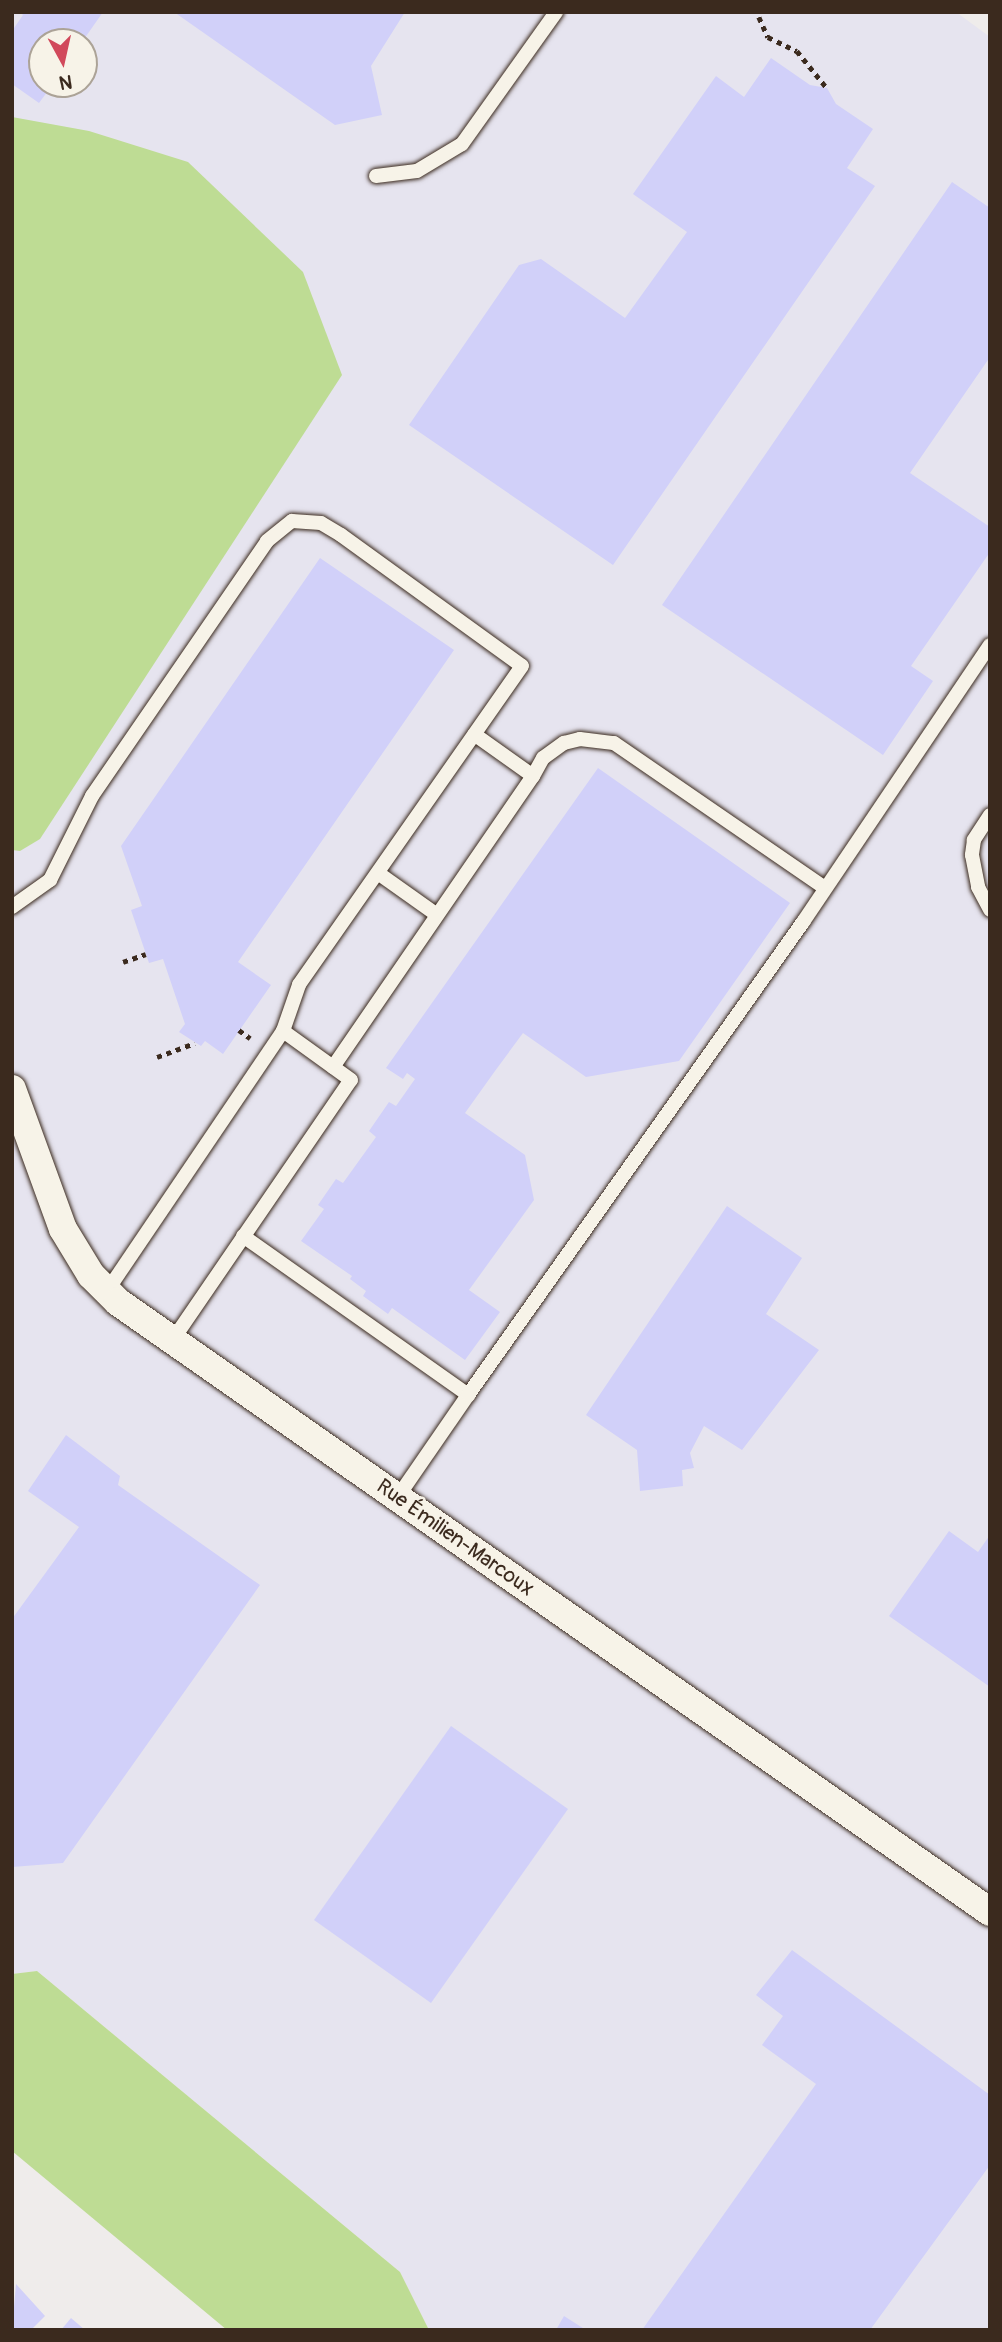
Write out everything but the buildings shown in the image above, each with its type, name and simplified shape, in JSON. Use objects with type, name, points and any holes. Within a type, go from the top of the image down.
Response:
[{"type":"street","name":"Rue Émilien-Marcoux","points":[[12,1089],[63,1228],[78,1257],[107,1291],[172,1341],[990,1912]]},
{"type":"lane","points":[[376,176],[417,171],[462,144],[556,12]]},
{"type":"lane","points":[[12,907],[50,880],[92,796],[267,541],[292,521],[321,523],[341,535],[522,666],[299,985],[283,1031],[107,1291]]},
{"type":"lane","points":[[397,1498],[825,888],[990,645]]},
{"type":"lane","points":[[474,734],[533,776]]},
{"type":"lane","points":[[333,1067],[543,758],[564,743],[599,739],[614,743],[825,888]]},
{"type":"lane","points":[[990,815],[974,840],[972,855],[978,887],[990,910]]},
{"type":"lane","points":[[378,873],[437,915]]},
{"type":"lane","points":[[172,1341],[351,1080],[283,1031]]},
{"type":"lane","points":[[243,1237],[468,1395]]},
{"type":"path","points":[[759,17],[768,37],[797,51],[827,88]]},
{"type":"path","points":[[123,962],[146,954]]},
{"type":"path","points":[[157,1057],[195,1043]]},
{"type":"shaded area","points":[[12,12],[956,12],[990,37],[990,2330],[429,2330],[400,2272],[37,1971],[12,1974]]},
{"type":"green space","points":[[12,117],[89,131],[188,162],[303,272],[342,375],[40,839],[20,851],[12,850]]},
{"type":"green space","points":[[37,1971],[400,2272],[429,2330],[227,2330],[12,2151],[12,1974]]}]
